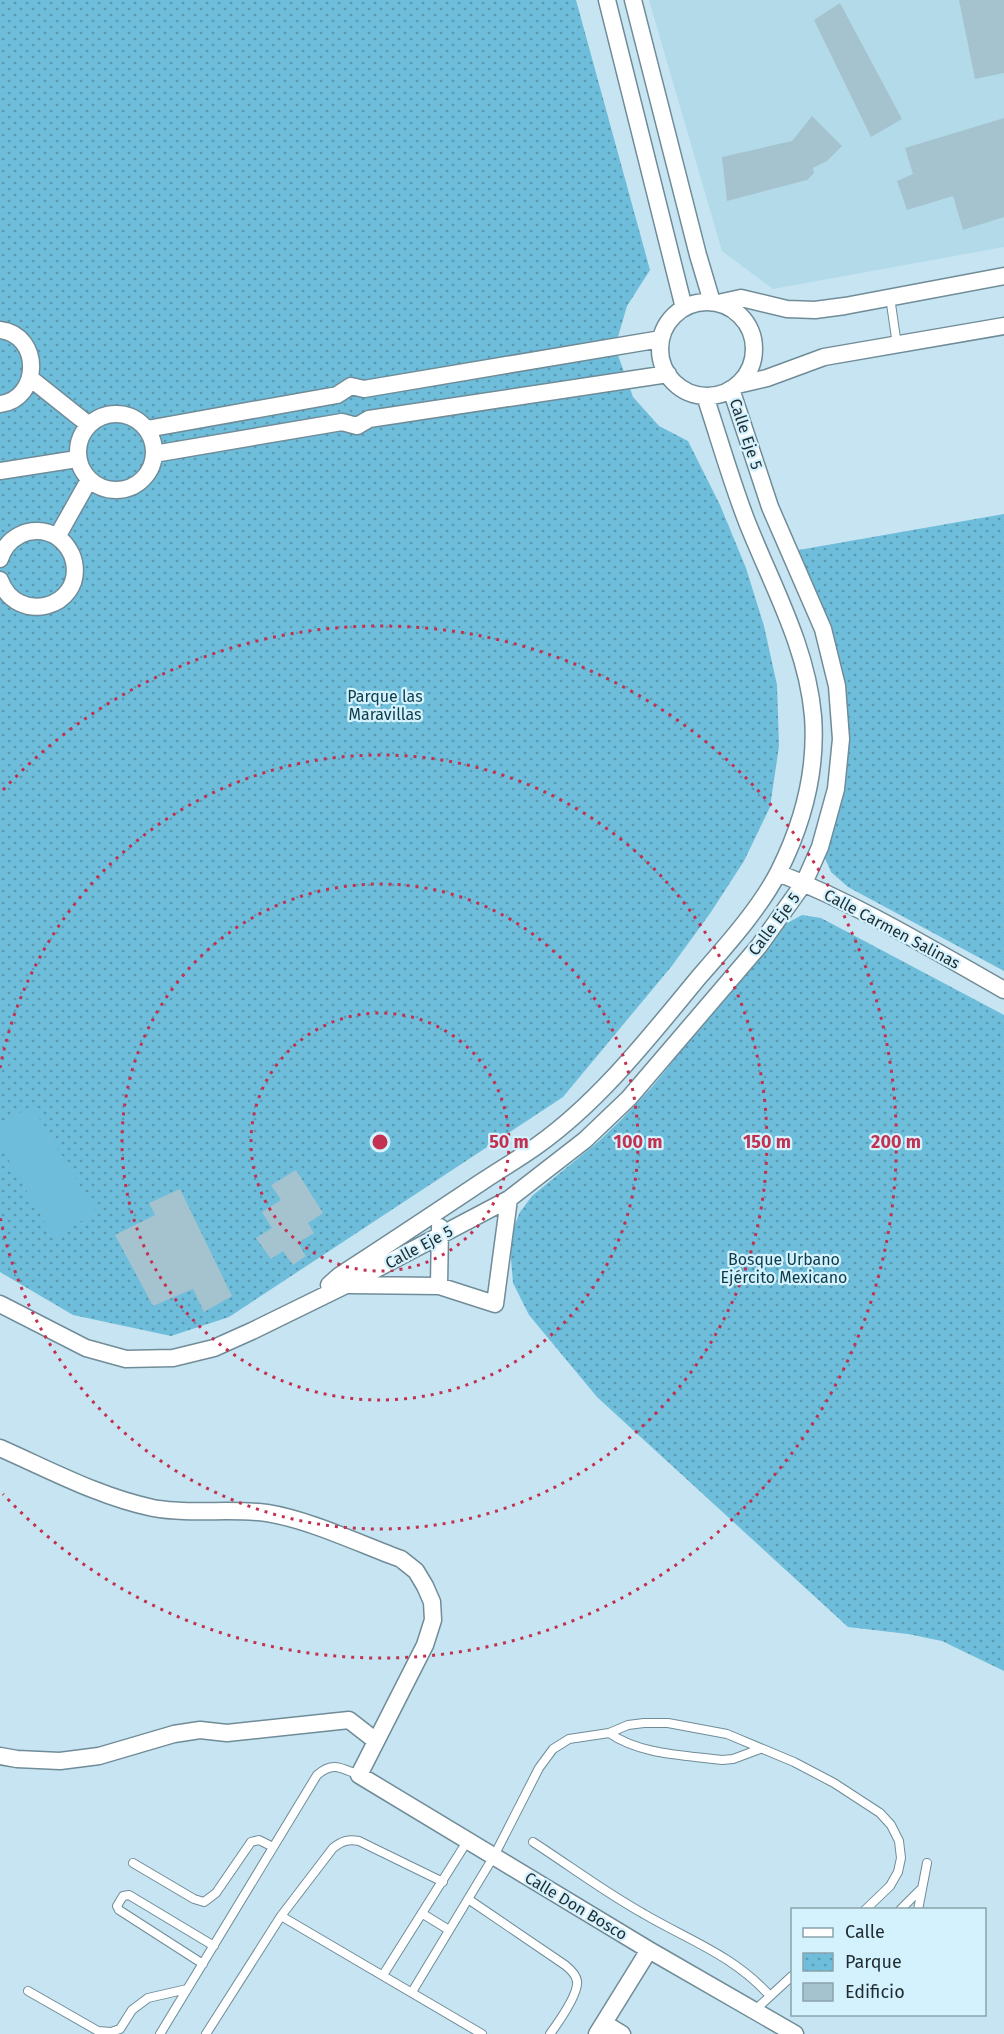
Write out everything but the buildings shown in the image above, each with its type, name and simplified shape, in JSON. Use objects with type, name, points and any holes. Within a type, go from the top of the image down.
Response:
[{"type":"street","points":[[607,0],[684,308]]},
{"type":"street","points":[[633,0],[698,255],[715,303]]},
{"type":"street","points":[[1004,276],[815,310],[787,309],[741,298],[715,303],[698,303],[684,308],[674,316],[661,339],[660,351],[662,363],[677,385],[690,393],[705,396],[719,394],[824,357],[1004,326]]},
{"type":"street","points":[[715,303],[732,309],[743,318],[751,331],[754,345],[753,360],[747,374],[734,387]]},
{"type":"street","points":[[0,330],[15,336],[24,344],[30,354],[32,366],[25,389],[16,398],[0,404]]},
{"type":"street","points":[[147,429],[337,395],[351,386],[364,389],[661,339]]},
{"type":"street","points":[[154,454],[342,422],[357,426],[369,419],[668,374]]},
{"type":"street","points":[[30,378],[89,425]]},
{"type":"street","name":"Calle Eje 5","points":[[343,1281],[439,1236],[509,1199],[585,1140],[629,1098],[759,946],[804,883],[820,847],[836,789],[841,740],[837,686],[823,629],[770,507],[734,387]]},
{"type":"street","points":[[364,389],[374,403],[369,419]]},
{"type":"street","points":[[337,395],[334,410],[342,422]]},
{"type":"street","name":"Calle Eje 5","points":[[343,1281],[442,1208],[539,1144],[576,1114],[615,1076],[726,946],[768,890],[792,842],[808,792],[813,753],[813,716],[808,685],[796,639],[746,520],[705,396]]},
{"type":"street","points":[[125,415],[137,420],[147,429],[154,454],[151,467],[144,478],[134,486],[111,491],[89,480],[81,470],[77,459],[77,446],[81,435],[89,425],[105,416],[125,415]]},
{"type":"street","points":[[0,471],[77,459]]},
{"type":"street","points":[[57,537],[89,480]]},
{"type":"street","points":[[0,580],[11,598],[22,605],[34,608],[47,606],[67,592],[73,580],[75,568],[66,545],[57,537],[45,532],[33,531],[21,534],[1,553]]},
{"type":"street","name":"Calle Carmen Salinas","points":[[778,873],[867,913],[1004,990]]},
{"type":"street","points":[[0,1304],[87,1348],[126,1359],[173,1358],[213,1348],[310,1301],[343,1281],[439,1286],[495,1304],[509,1199]]},
{"type":"street","points":[[439,1286],[439,1236],[442,1208]]},
{"type":"street","points":[[0,1448],[117,1499],[155,1508],[185,1511],[268,1513],[291,1519],[401,1559],[416,1571],[432,1602],[433,1620],[425,1645],[359,1775]]},
{"type":"street","points":[[0,1756],[60,1761],[99,1756],[174,1734],[200,1730],[227,1733],[349,1720],[376,1742]]},
{"type":"street","name":"Calle Don Bosco","points":[[359,1775],[649,1950],[795,2034]]},
{"type":"street","points":[[622,2034],[601,2028],[649,1950]]},
{"type":"lane","points":[[890,297],[897,345]]},
{"type":"lane","points":[[412,1992],[494,1856],[539,1768],[553,1749],[570,1739],[609,1733],[628,1725],[668,1723],[727,1734],[834,1783],[880,1813],[891,1825],[899,1841],[900,1858],[898,1872],[890,1886],[867,1908]]},
{"type":"lane","points":[[609,1733],[625,1744],[649,1750],[722,1760],[733,1760],[760,1749]]},
{"type":"lane","points":[[160,2034],[317,1775],[326,1767],[337,1767],[359,1775]]},
{"type":"lane","points":[[206,2034],[281,1916],[333,1848],[341,1842],[350,1839],[359,1840],[443,1882]]},
{"type":"lane","points":[[133,1863],[194,1899],[204,1902],[216,1893],[251,1842],[260,1840],[273,1847]]},
{"type":"lane","points":[[383,1975],[468,1840]]},
{"type":"lane","points":[[533,1842],[643,1914],[726,1958],[755,1979],[770,1996]]},
{"type":"lane","points":[[918,1908],[927,1863]]},
{"type":"lane","points":[[902,1908],[920,1890]]},
{"type":"lane","points":[[203,1964],[119,1910],[117,1906],[123,1896],[129,1895],[214,1946]]},
{"type":"lane","points":[[468,1899],[573,1972],[577,1981],[576,1991],[550,2034]]},
{"type":"lane","points":[[423,1914],[449,1930]]},
{"type":"lane","points":[[281,1916],[482,2034]]},
{"type":"lane","points":[[754,2011],[791,1977]]},
{"type":"lane","points":[[28,1991],[98,2031],[111,2032],[120,2029],[132,2010],[147,1998],[187,1989]]},
{"type":"shaded area","points":[[649,0],[1004,0],[1004,247],[773,289],[722,251]]},
{"type":"green space","name":"Parque las Maravillas","points":[[0,0],[576,0],[650,270],[627,306],[615,347],[633,397],[659,426],[688,441],[720,505],[746,568],[764,626],[777,685],[779,746],[770,807],[744,861],[671,967],[563,1097],[229,1317],[171,1336],[73,1315],[0,1272]]},
{"type":"green space","points":[[1004,514],[1004,971],[848,887],[831,872],[824,856],[841,708],[793,551]]},
{"type":"green space","name":"Bosque Urbano Ejército Mexicano","points":[[802,915],[821,918],[1004,1015],[1004,1671],[942,1641],[908,1634],[848,1627],[597,1397],[529,1315],[513,1283],[510,1247],[513,1229],[520,1212],[532,1196],[621,1120],[652,1087],[780,929]]},
{"type":"green space","points":[[32,1106],[96,1212],[54,1238],[0,1145],[0,1124]]}]
